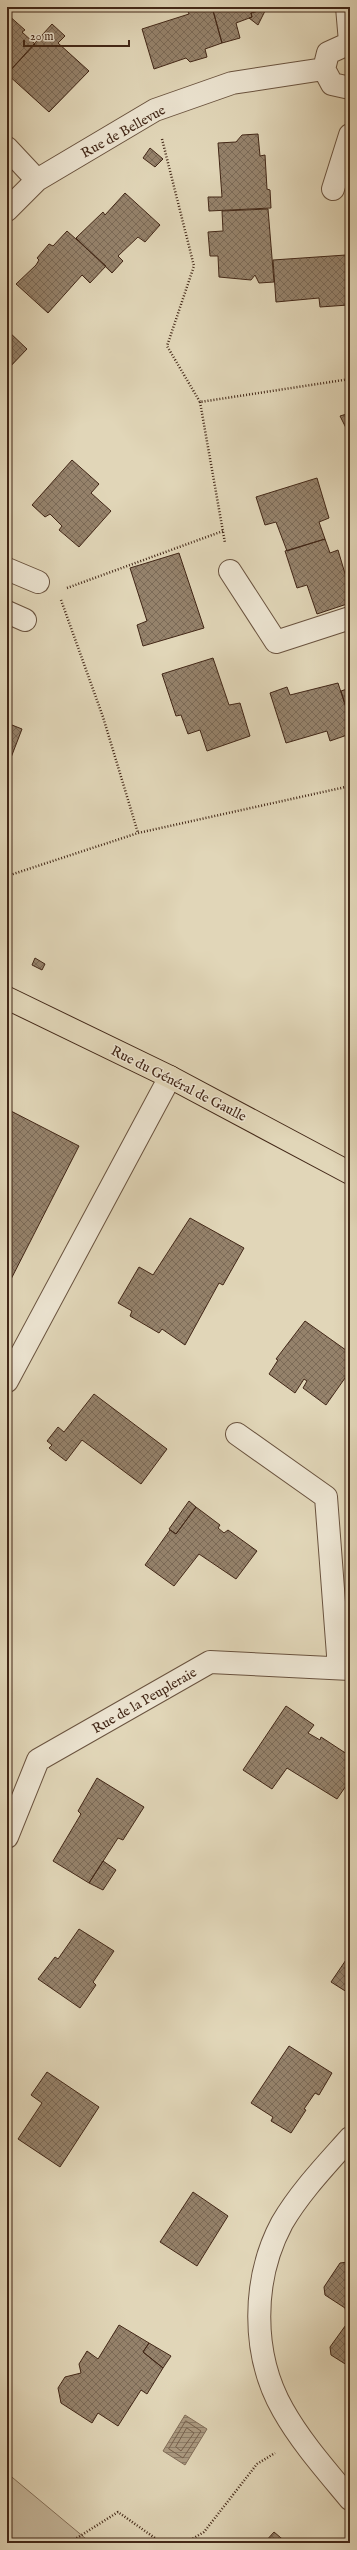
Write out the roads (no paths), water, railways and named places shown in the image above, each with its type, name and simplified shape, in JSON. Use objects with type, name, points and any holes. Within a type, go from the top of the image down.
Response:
[{"type":"main road","name":"Rue du Général de Gaulle","points":[[7,998],[170,1077],[350,1173]]},
{"type":"street","points":[[347,7],[350,42],[328,53],[324,70],[332,84],[350,88]]},
{"type":"street","name":"Rue de Bellevue","points":[[7,210],[37,180],[155,110],[232,83],[324,70]]},
{"type":"street","points":[[333,189],[350,135]]},
{"type":"street","points":[[7,148],[37,180]]},
{"type":"street","points":[[7,569],[38,582]]},
{"type":"street","points":[[230,571],[276,642],[350,618]]},
{"type":"street","points":[[7,1381],[170,1077]]},
{"type":"street","name":"Rue de la Peupleraie","points":[[7,1838],[38,1760],[210,1662],[344,1668],[326,1497],[237,1434]]},
{"type":"street","points":[[350,2138],[307,2188],[282,2223],[270,2252],[261,2284],[259,2318],[262,2349],[269,2376],[282,2408],[300,2438],[350,2499]]},
{"type":"water","points":[[185,2415],[207,2429],[185,2465],[163,2451]]}]
